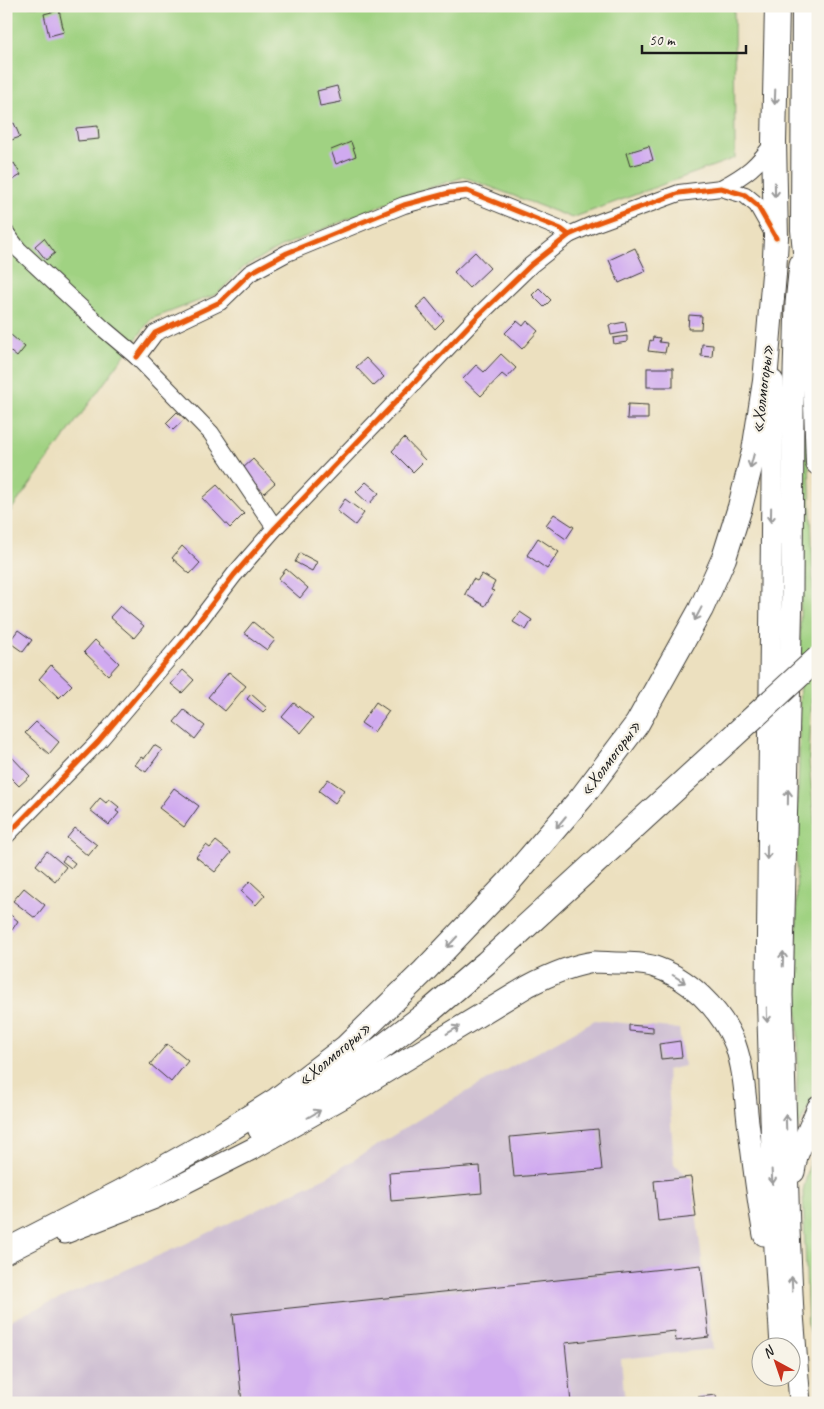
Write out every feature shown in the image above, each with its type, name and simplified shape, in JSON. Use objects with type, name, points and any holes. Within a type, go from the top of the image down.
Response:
[{"type":"highway","name":"«Холмогоры»","points":[[6,1251],[121,1192],[208,1143],[276,1101],[346,1047],[424,972],[508,883],[582,797],[638,724],[701,609],[724,558],[740,507],[754,451],[765,381],[776,238],[774,142],[777,6]]},
{"type":"highway","points":[[804,6],[803,230],[814,347],[818,463]]},
{"type":"highway","name":"«Холмогоры»","points":[[6,1257],[65,1233],[150,1192],[229,1147],[335,1082],[380,1050],[486,963],[818,658]]},
{"type":"main road","points":[[800,1403],[793,1314],[782,994],[792,591],[793,388],[796,302],[803,230]]},
{"type":"main road","points":[[774,274],[766,917],[771,1139],[780,1336]]},
{"type":"main road","points":[[65,1233],[155,1198],[254,1148],[353,1092],[528,986],[550,975],[596,962],[651,966],[670,973],[685,982],[714,1009],[734,1043],[741,1066],[765,1245],[776,1267]]},
{"type":"main road","points":[[788,1199],[797,1156],[818,1107]]},
{"type":"main road","points":[[784,1386],[786,1403]]},
{"type":"street","points":[[804,52],[818,29]]},
{"type":"street","points":[[6,836],[98,742],[186,638],[234,575],[275,528],[477,316],[531,265],[568,235],[594,224],[679,193],[721,188],[747,174],[761,160],[774,142]]},
{"type":"street","points":[[721,188],[745,195],[758,205],[776,238]]},
{"type":"street","points":[[137,357],[155,333],[220,302],[250,274],[287,253],[404,205],[449,192],[467,191],[546,224],[561,228],[568,235]]},
{"type":"street","points":[[6,233],[18,249],[105,330],[137,357],[211,433],[275,528]]},
{"type":"shaded area","points":[[595,1020],[679,1029],[684,1066],[667,1070],[674,1164],[692,1180],[713,1349],[621,1359],[625,1403],[6,1403],[6,1322],[185,1244],[328,1176],[429,1113]]},
{"type":"green space","points":[[6,6],[734,6],[735,158],[572,218],[464,177],[404,196],[285,245],[244,267],[217,294],[151,319],[6,517]]},
{"type":"green space","points":[[818,39],[818,165],[813,53]]},
{"type":"green space","points":[[806,380],[815,623],[809,760],[815,826],[818,837],[818,1088],[796,1132],[798,1043],[796,841],[799,762],[802,381]]},
{"type":"green space","points":[[818,1130],[818,1346],[813,1341],[808,1323],[803,1191]]},
{"type":"building","points":[[59,10],[64,32],[49,36],[44,14]]},
{"type":"building","points":[[337,86],[341,102],[320,106],[317,91]]},
{"type":"building","points":[[14,123],[20,137],[6,142],[6,126]]},
{"type":"building","points":[[98,126],[99,139],[78,141],[76,128]]},
{"type":"building","points":[[351,142],[356,156],[336,164],[331,150]]},
{"type":"building","points":[[649,146],[653,160],[630,166],[626,153]]},
{"type":"building","points":[[14,163],[21,175],[6,184],[6,168]]},
{"type":"building","points":[[44,238],[55,253],[46,260],[35,246]]},
{"type":"building","points":[[635,248],[646,271],[619,283],[609,260]]},
{"type":"building","points":[[475,252],[490,268],[469,288],[454,272]]},
{"type":"building","points":[[539,288],[551,300],[544,307],[532,295]]},
{"type":"building","points":[[426,298],[444,320],[435,329],[416,307]]},
{"type":"building","points":[[689,315],[702,316],[701,329],[688,329]]},
{"type":"building","points":[[517,321],[523,326],[527,321],[538,331],[522,349],[505,333]]},
{"type":"building","points":[[625,322],[627,332],[611,335],[609,325]]},
{"type":"building","points":[[11,335],[25,347],[17,357],[6,348],[6,341]]},
{"type":"building","points":[[627,336],[627,342],[614,344],[613,338]]},
{"type":"building","points":[[653,337],[660,338],[659,342],[667,343],[665,353],[648,351],[650,340],[652,341]]},
{"type":"building","points":[[702,344],[713,345],[712,357],[701,356]]},
{"type":"building","points":[[501,354],[516,368],[507,378],[502,374],[481,396],[463,379],[476,365],[484,372]]},
{"type":"building","points":[[366,358],[384,377],[374,386],[356,367]]},
{"type":"building","points":[[647,368],[673,368],[673,387],[647,387]]},
{"type":"building","points":[[628,404],[648,405],[648,419],[627,419]]},
{"type":"building","points":[[177,412],[185,419],[173,430],[166,423]]},
{"type":"building","points":[[404,438],[425,460],[413,472],[392,451]]},
{"type":"building","points":[[253,459],[275,483],[264,493],[242,469]]},
{"type":"building","points":[[366,482],[379,493],[369,504],[356,492]]},
{"type":"building","points":[[217,485],[244,514],[230,528],[202,498]]},
{"type":"building","points":[[345,499],[364,513],[355,525],[337,511]]},
{"type":"building","points":[[554,514],[574,527],[566,539],[546,525]]},
{"type":"building","points":[[538,538],[559,552],[547,569],[527,555]]},
{"type":"building","points":[[182,546],[200,563],[190,574],[172,558]]},
{"type":"building","points":[[300,553],[317,562],[312,571],[295,562]]},
{"type":"building","points":[[286,569],[308,588],[300,598],[278,579]]},
{"type":"building","points":[[482,574],[495,582],[491,590],[494,591],[485,606],[465,594],[473,579],[477,581]]},
{"type":"building","points":[[120,606],[144,626],[134,638],[110,617]]},
{"type":"building","points":[[520,612],[532,620],[526,630],[513,622]]},
{"type":"building","points":[[253,622],[275,640],[267,650],[244,633]]},
{"type":"building","points":[[18,630],[32,640],[23,652],[9,642]]},
{"type":"building","points":[[95,640],[119,663],[108,675],[84,652]]},
{"type":"building","points":[[51,665],[72,685],[59,698],[39,679]]},
{"type":"building","points":[[183,670],[194,680],[182,693],[171,684]]},
{"type":"building","points":[[229,672],[246,686],[225,711],[208,697]]},
{"type":"building","points":[[251,694],[267,708],[263,712],[247,699]]},
{"type":"building","points":[[376,702],[389,711],[374,732],[361,723]]},
{"type":"building","points":[[294,703],[313,718],[301,733],[282,717]]},
{"type":"building","points":[[184,710],[205,726],[195,739],[174,722]]},
{"type":"building","points":[[36,722],[59,742],[49,754],[25,733]]},
{"type":"building","points":[[154,745],[162,750],[146,772],[135,765],[141,757],[144,759]]},
{"type":"building","points":[[10,755],[30,776],[19,786],[6,773],[6,759]]},
{"type":"building","points":[[328,779],[344,790],[335,803],[319,791]]},
{"type":"building","points":[[174,788],[199,806],[184,827],[159,808]]},
{"type":"building","points":[[100,798],[106,803],[109,799],[119,807],[116,811],[119,813],[109,825],[90,810]]},
{"type":"building","points":[[75,828],[97,845],[88,856],[67,838]]},
{"type":"building","points":[[216,841],[231,853],[215,872],[196,857],[206,845],[210,848]]},
{"type":"building","points":[[47,851],[66,867],[55,881],[36,865]]},
{"type":"building","points":[[66,856],[75,863],[71,868],[62,861]]},
{"type":"building","points":[[250,881],[265,895],[256,905],[241,891]]},
{"type":"building","points":[[24,888],[45,905],[35,918],[13,901]]},
{"type":"building","points":[[7,912],[18,921],[12,930],[6,925]]},
{"type":"building","points":[[629,1025],[653,1027],[653,1033],[629,1031]]},
{"type":"building","points":[[680,1041],[682,1057],[661,1059],[659,1044]]},
{"type":"building","points":[[167,1044],[188,1061],[171,1082],[150,1064]]},
{"type":"building","points":[[598,1129],[602,1170],[514,1177],[510,1137]]},
{"type":"building","points":[[480,1166],[482,1193],[391,1201],[389,1173]]},
{"type":"building","points":[[691,1177],[696,1217],[658,1221],[654,1181]]},
{"type":"building","points":[[701,1265],[709,1337],[676,1341],[675,1331],[565,1343],[571,1403],[242,1403],[233,1314]]},
{"type":"building","points":[[716,1395],[717,1403],[699,1403],[698,1397]]},
{"type":"cycle path","points":[[6,836],[98,742],[186,638],[234,575],[275,528],[477,317],[531,265],[569,235],[679,193],[721,188],[745,195],[757,205],[776,238]]},
{"type":"cycle path","points":[[137,357],[155,333],[220,302],[250,273],[287,253],[404,205],[449,193],[467,191],[561,229],[569,235]]}]
